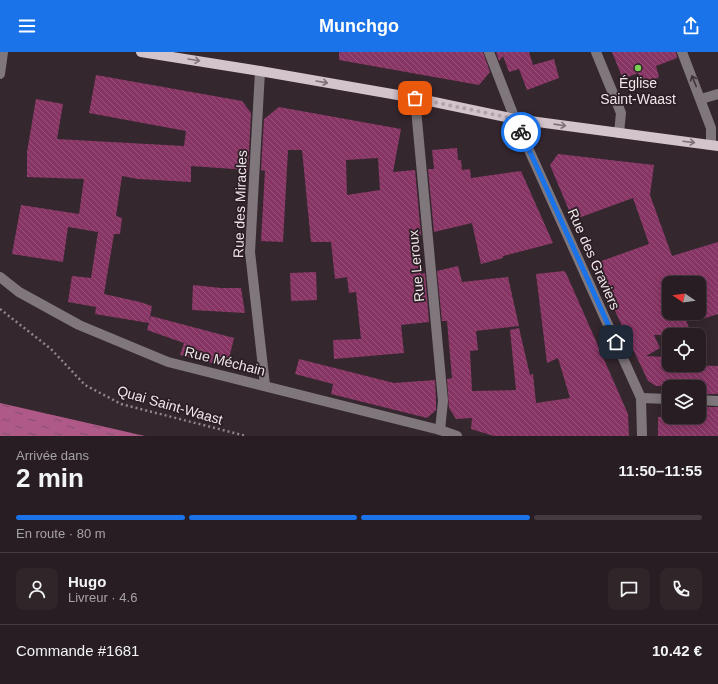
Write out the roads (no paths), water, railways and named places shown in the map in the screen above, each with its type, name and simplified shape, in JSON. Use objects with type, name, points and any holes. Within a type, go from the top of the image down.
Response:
[{"type":"main road","points":[[144,52],[415,98],[515,119],[714,146]]},
{"type":"street","points":[[0,74],[3,52]]},
{"type":"street","name":"Rue des Graviers","points":[[489,52],[515,119],[641,398],[642,436]]},
{"type":"street","points":[[596,52],[621,113],[619,133]]},
{"type":"street","points":[[682,52],[711,128],[714,146]]},
{"type":"street","name":"Rue des Miracles","points":[[260,71],[250,252],[265,385]]},
{"type":"street","points":[[701,99],[718,94]]},
{"type":"street","name":"Rue Leroux","points":[[415,98],[443,401],[440,430]]},
{"type":"street","name":"Rue Méchain","points":[[0,277],[19,292],[78,325],[162,359],[440,430],[457,436]]},
{"type":"street","points":[[641,398],[662,399]]},
{"type":"street","points":[[706,400],[718,401]]},
{"type":"water","points":[[0,403],[145,436],[0,436]]},
{"type":"place","name":"Église Saint-Waast","points":[[638,68]]}]
